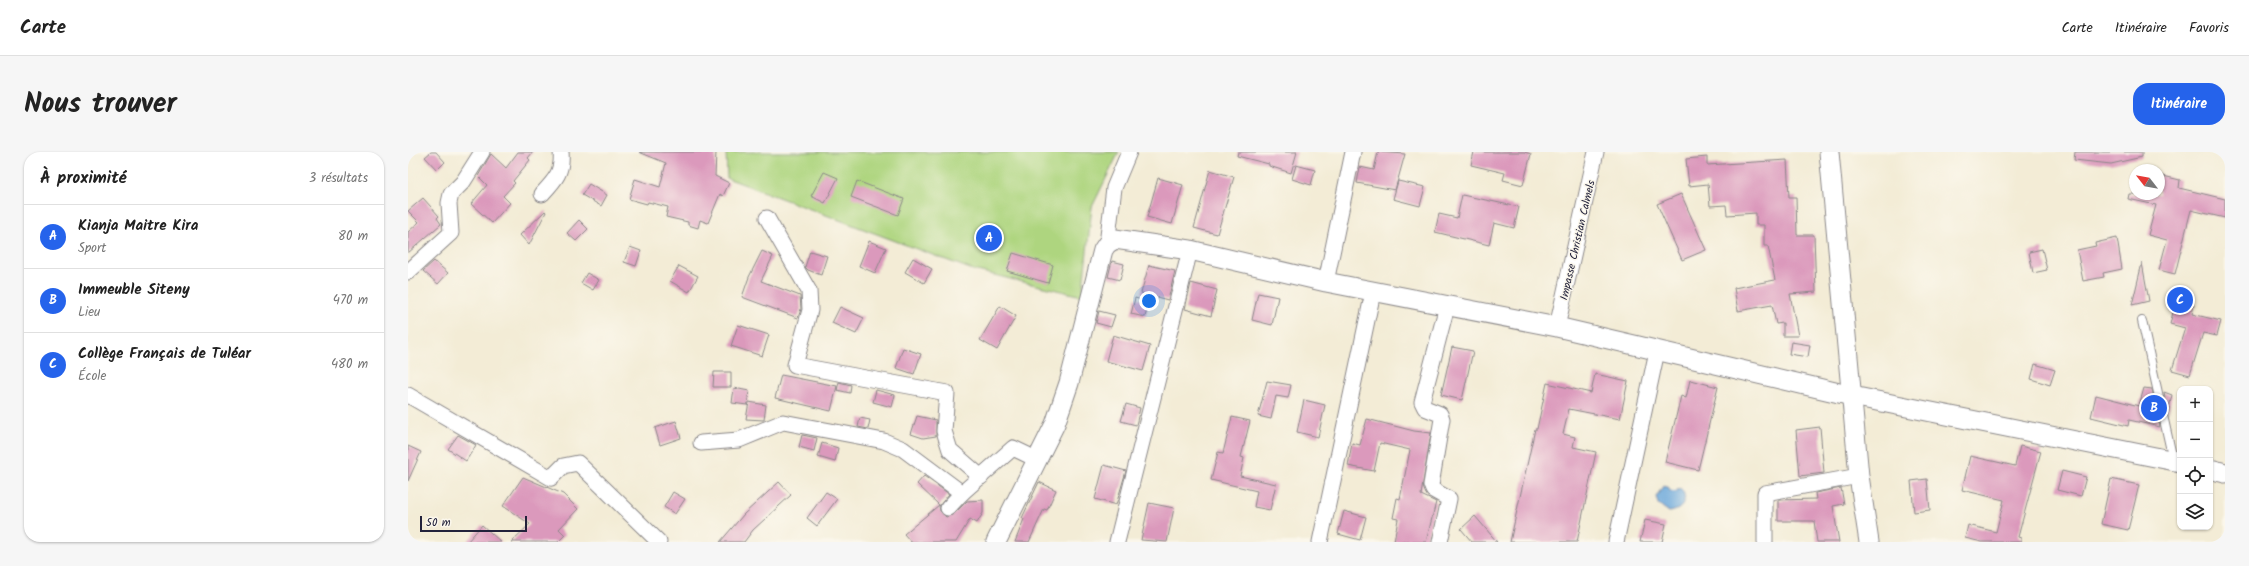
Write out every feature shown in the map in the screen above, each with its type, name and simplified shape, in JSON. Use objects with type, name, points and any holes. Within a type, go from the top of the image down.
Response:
[{"type":"street","points":[[408,272],[451,233],[449,203],[451,194],[463,182],[482,152]]},
{"type":"street","points":[[542,194],[556,178],[562,164],[561,152]]},
{"type":"street","points":[[1107,244],[1114,188],[1129,152]]},
{"type":"street","points":[[1326,282],[1353,152]]},
{"type":"street","name":"Impasse Christian Calmels","points":[[1557,327],[1596,152]]},
{"type":"street","points":[[1829,152],[1859,476],[1869,542]]},
{"type":"street","points":[[767,218],[809,291],[810,310],[795,365],[947,393],[944,431],[950,450],[981,477]]},
{"type":"street","points":[[996,542],[1036,459],[1055,424],[1068,383],[1103,250],[1107,244],[1115,239],[1190,250],[1373,292],[1557,327],[1852,396],[2177,461]]},
{"type":"street","points":[[1117,542],[1190,250]]},
{"type":"street","points":[[1320,542],[1373,292]]},
{"type":"street","points":[[1440,542],[1449,499],[1433,490],[1431,485],[1442,419],[1440,414],[1425,408],[1422,402],[1447,306]]},
{"type":"street","points":[[1616,542],[1657,351]]},
{"type":"street","points":[[408,395],[551,478],[562,466],[578,463],[660,542]]},
{"type":"street","points":[[701,443],[739,440],[783,422],[807,426],[884,441],[896,446],[962,492]]},
{"type":"street","points":[[948,508],[962,492],[1013,448],[1036,459]]},
{"type":"street","points":[[2213,470],[2225,473]]},
{"type":"street","points":[[1765,542],[1765,493],[1859,476]]},
{"type":"lane","points":[[2142,321],[2177,461]]},
{"type":"green space","points":[[726,152],[1119,152],[1092,207],[1082,296],[973,270],[727,178]]},
{"type":"water","points":[[1663,486],[1668,487],[1670,491],[1676,492],[1678,489],[1682,490],[1685,498],[1683,505],[1680,508],[1669,512],[1658,504],[1656,497]]},
{"type":"building","points":[[431,152],[436,152],[445,162],[437,170],[425,157]]},
{"type":"building","points":[[518,152],[533,152],[528,158],[530,160],[513,181],[515,183],[503,196],[510,203],[492,223],[471,204],[487,185],[478,176],[491,154],[506,168]]},
{"type":"building","points":[[639,152],[716,152],[715,176],[729,183],[723,196],[720,194],[708,223],[700,220],[698,228],[688,225],[688,222],[666,217],[668,207],[648,202],[647,204],[629,199],[635,179],[660,187],[666,163]]},
{"type":"building","points":[[1238,152],[1297,152],[1291,173],[1269,166],[1269,164],[1237,156]]},
{"type":"building","points":[[1378,152],[1405,154],[1395,190],[1357,183],[1360,167],[1374,170]]},
{"type":"building","points":[[1474,152],[1524,152],[1531,154],[1523,185],[1503,180],[1505,173],[1471,165]]},
{"type":"building","points":[[2075,152],[2142,152],[2142,157],[2111,164],[2074,160]]},
{"type":"building","points":[[1707,157],[1707,165],[1787,160],[1789,197],[1796,197],[1797,235],[1814,235],[1816,292],[1790,294],[1798,336],[1783,336],[1783,323],[1776,324],[1772,305],[1738,311],[1734,288],[1775,280],[1768,246],[1764,246],[1764,225],[1756,225],[1756,213],[1727,215],[1726,205],[1710,206],[1708,184],[1689,186],[1686,159]]},
{"type":"building","points":[[1296,165],[1315,170],[1311,185],[1292,179]]},
{"type":"building","points":[[1210,170],[1234,177],[1217,234],[1194,228]]},
{"type":"building","points":[[824,172],[838,178],[825,203],[811,196]]},
{"type":"building","points":[[2165,176],[2180,180],[2179,188],[2225,199],[2225,218],[2191,210],[2175,274],[2159,270],[2167,240],[2148,235],[2156,205],[2133,200],[2165,200]]},
{"type":"building","points":[[1158,178],[1183,185],[1172,224],[1147,217]]},
{"type":"building","points":[[857,181],[904,199],[898,215],[851,197]]},
{"type":"building","points":[[1398,181],[1425,187],[1420,206],[1393,199]]},
{"type":"building","points":[[589,184],[607,195],[601,206],[582,195]]},
{"type":"building","points":[[1681,194],[1706,250],[1682,260],[1657,204]]},
{"type":"building","points":[[1462,195],[1519,207],[1514,228],[1494,223],[1489,245],[1435,232],[1439,214],[1457,218]]},
{"type":"building","points":[[423,198],[439,216],[437,218],[441,224],[408,253],[408,232],[419,222],[408,211]]},
{"type":"building","points":[[545,211],[546,212],[529,245],[520,235]]},
{"type":"building","points":[[579,220],[588,229],[576,241],[567,233]]},
{"type":"building","points":[[2117,238],[2122,269],[2103,273],[2104,277],[2083,281],[2077,250],[2096,246],[2095,243]]},
{"type":"building","points":[[869,241],[886,248],[875,273],[859,266]]},
{"type":"building","points":[[630,247],[641,251],[636,266],[624,262]]},
{"type":"building","points":[[2042,249],[2047,270],[2033,273],[2029,252]]},
{"type":"building","points":[[762,251],[773,256],[761,281],[800,296],[801,309],[798,318],[742,297],[749,277]]},
{"type":"building","points":[[810,251],[827,256],[821,275],[808,270],[805,267]]},
{"type":"building","points":[[1013,253],[1053,265],[1048,283],[1007,271]]},
{"type":"building","points":[[913,258],[932,269],[924,283],[905,272]]},
{"type":"building","points":[[434,261],[448,273],[438,284],[423,271]]},
{"type":"building","points":[[1112,261],[1124,264],[1120,280],[1108,277]]},
{"type":"building","points":[[2142,263],[2149,301],[2132,305]]},
{"type":"building","points":[[1149,265],[1175,271],[1168,300],[1141,293]]},
{"type":"building","points":[[679,266],[698,276],[689,292],[670,281]]},
{"type":"building","points":[[587,273],[599,280],[593,290],[581,283]]},
{"type":"building","points":[[1191,283],[1217,290],[1211,316],[1185,309]]},
{"type":"building","points":[[1258,293],[1278,297],[1272,325],[1252,320]]},
{"type":"building","points":[[1135,298],[1149,302],[1145,317],[1131,314]]},
{"type":"building","points":[[2176,301],[2194,305],[2192,314],[2221,321],[2217,336],[2203,333],[2190,375],[2172,370],[2185,328],[2170,324]]},
{"type":"building","points":[[1000,306],[1016,316],[997,350],[980,340]]},
{"type":"building","points":[[840,307],[864,318],[856,334],[832,323]]},
{"type":"building","points":[[1099,311],[1115,315],[1111,327],[1096,323]]},
{"type":"building","points":[[738,325],[769,335],[762,356],[731,346]]},
{"type":"building","points":[[1113,335],[1150,346],[1143,371],[1106,361]]},
{"type":"building","points":[[1791,342],[1810,345],[1808,357],[1789,354]]},
{"type":"building","points":[[1452,347],[1473,351],[1462,400],[1441,395]]},
{"type":"building","points":[[903,348],[921,354],[914,374],[896,368]]},
{"type":"building","points":[[2035,364],[2055,370],[2050,385],[2031,379]]},
{"type":"building","points":[[714,372],[731,372],[731,387],[713,387]]},
{"type":"building","points":[[1595,374],[1628,381],[1620,419],[1569,409],[1563,434],[1575,437],[1573,447],[1596,452],[1577,542],[1510,542],[1535,429],[1537,429],[1547,383],[1591,393]]},
{"type":"building","points":[[781,375],[837,386],[831,411],[775,398]]},
{"type":"building","points":[[1690,380],[1718,387],[1698,470],[1665,462],[1681,396],[1686,398]]},
{"type":"building","points":[[1267,381],[1291,385],[1288,398],[1276,396],[1271,419],[1258,416]]},
{"type":"building","points":[[839,382],[851,385],[850,393],[837,390]]},
{"type":"building","points":[[734,388],[749,391],[747,405],[732,403]]},
{"type":"building","points":[[2144,388],[2152,389],[2160,427],[2129,420],[2128,426],[2091,417],[2096,395],[2139,406]]},
{"type":"building","points":[[876,390],[895,395],[892,407],[873,402]]},
{"type":"building","points":[[2164,392],[2172,395],[2168,412]]},
{"type":"building","points":[[1304,400],[1325,405],[1318,437],[1297,432]]},
{"type":"building","points":[[749,402],[766,405],[764,420],[746,419]]},
{"type":"building","points":[[1126,404],[1140,408],[1136,425],[1121,421]]},
{"type":"building","points":[[917,416],[936,420],[936,436],[923,438],[911,434]]},
{"type":"building","points":[[1232,417],[1250,421],[1241,457],[1244,458],[1240,476],[1276,484],[1270,510],[1254,507],[1257,491],[1211,480],[1218,452],[1223,453]]},
{"type":"building","points":[[860,418],[870,420],[868,429],[858,427]]},
{"type":"building","points":[[1367,419],[1414,431],[1431,433],[1421,495],[1436,502],[1426,542],[1394,542],[1398,519],[1393,518],[1397,498],[1400,499],[1410,450],[1380,443],[1374,471],[1348,466],[1352,443],[1360,445]]},
{"type":"building","points":[[676,421],[681,438],[660,445],[655,428]]},
{"type":"building","points":[[1820,427],[1824,473],[1800,476],[1796,430]]},
{"type":"building","points":[[458,435],[476,445],[466,461],[448,449]]},
{"type":"building","points":[[802,435],[817,438],[814,451],[799,447]]},
{"type":"building","points":[[822,443],[838,448],[835,462],[818,457]]},
{"type":"building","points":[[408,446],[421,452],[408,481]]},
{"type":"building","points":[[2020,446],[2041,451],[2018,537],[2021,538],[2021,542],[1982,542],[1965,538],[1968,525],[1996,532],[2004,500],[1962,490],[1970,456],[2015,466]]},
{"type":"building","points":[[1104,465],[1126,471],[1116,505],[1095,499]]},
{"type":"building","points":[[2062,471],[2086,477],[2081,496],[2057,490]]},
{"type":"building","points":[[924,476],[949,494],[939,506],[940,511],[946,517],[954,514],[967,501],[983,500],[983,513],[977,523],[970,519],[956,542],[911,542],[904,534],[939,505],[917,484]]},
{"type":"building","points":[[523,477],[563,494],[578,509],[559,529],[565,535],[558,542],[511,542],[530,524],[503,506]]},
{"type":"building","points":[[1927,479],[1930,510],[1914,512],[1911,481]]},
{"type":"building","points":[[2111,479],[2139,485],[2128,530],[2101,524]]},
{"type":"building","points":[[779,482],[791,495],[753,530],[744,542],[720,542],[744,514]]},
{"type":"building","points":[[1039,482],[1056,490],[1047,510],[1044,509],[1029,542],[1015,542],[1024,519],[1022,518]]},
{"type":"building","points":[[1841,488],[1844,504],[1833,506],[1839,542],[1817,542],[1814,521],[1778,521],[1778,500],[1816,499],[1815,493]]},
{"type":"building","points":[[673,492],[685,499],[675,514],[664,507]]},
{"type":"building","points":[[826,492],[837,499],[817,526],[807,518]]},
{"type":"building","points":[[1149,503],[1174,508],[1167,542],[1141,540]]},
{"type":"building","points":[[1344,511],[1366,517],[1360,540],[1338,534]]},
{"type":"building","points":[[1475,516],[1497,542],[1472,542],[1461,529]]},
{"type":"building","points":[[1645,520],[1666,524],[1662,542],[1640,542]]},
{"type":"building","points":[[482,525],[501,542],[467,542]]},
{"type":"place","name":"Kianja Maitre Kira","points":[[989,238]]},
{"type":"place","name":"Collège Français de Tuléar","points":[[2180,300]]},
{"type":"place","name":"Immeuble Siteny","points":[[2154,408]]}]
